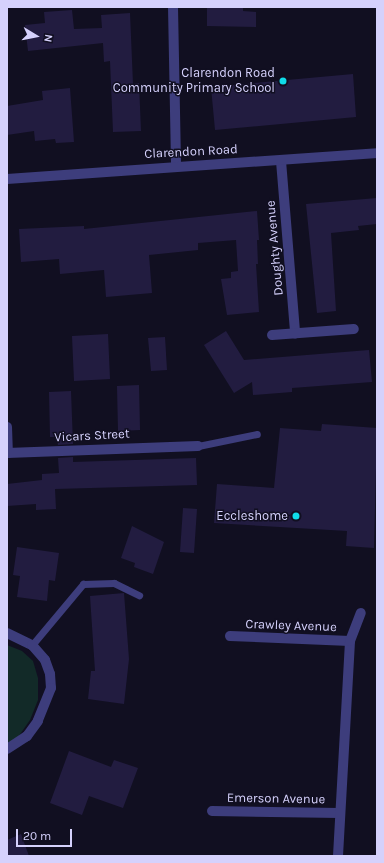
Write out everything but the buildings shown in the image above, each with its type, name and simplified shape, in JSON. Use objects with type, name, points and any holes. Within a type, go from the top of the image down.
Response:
[{"type":"street","points":[[173,7],[176,165]]},
{"type":"street","name":"Clarendon Road","points":[[7,179],[176,165],[281,160],[377,153]]},
{"type":"street","name":"Doughty Avenue","points":[[281,160],[295,333]]},
{"type":"street","points":[[272,336],[354,329]]},
{"type":"street","name":"Vicars Street","points":[[7,427],[8,453],[177,445],[198,446]]},
{"type":"street","points":[[338,856],[350,641],[361,613]]},
{"type":"street","points":[[7,633],[32,645],[45,660],[50,674],[51,688],[38,721],[27,736],[7,749]]},
{"type":"street","name":"Crawley Avenue","points":[[230,636],[350,641]]},
{"type":"street","name":"Emerson Avenue","points":[[212,811],[340,813]]},
{"type":"lane","points":[[198,446],[257,434]]},
{"type":"lane","points":[[32,645],[83,584],[114,583],[139,595]]},
{"type":"green space","points":[[7,645],[22,651],[33,661],[38,678],[38,700],[30,720],[16,740],[7,744]]},
{"type":"place","name":"Clarendon Road Community Primary School","points":[[283,81]]},
{"type":"place","name":"Eccleshome","points":[[296,516]]}]
